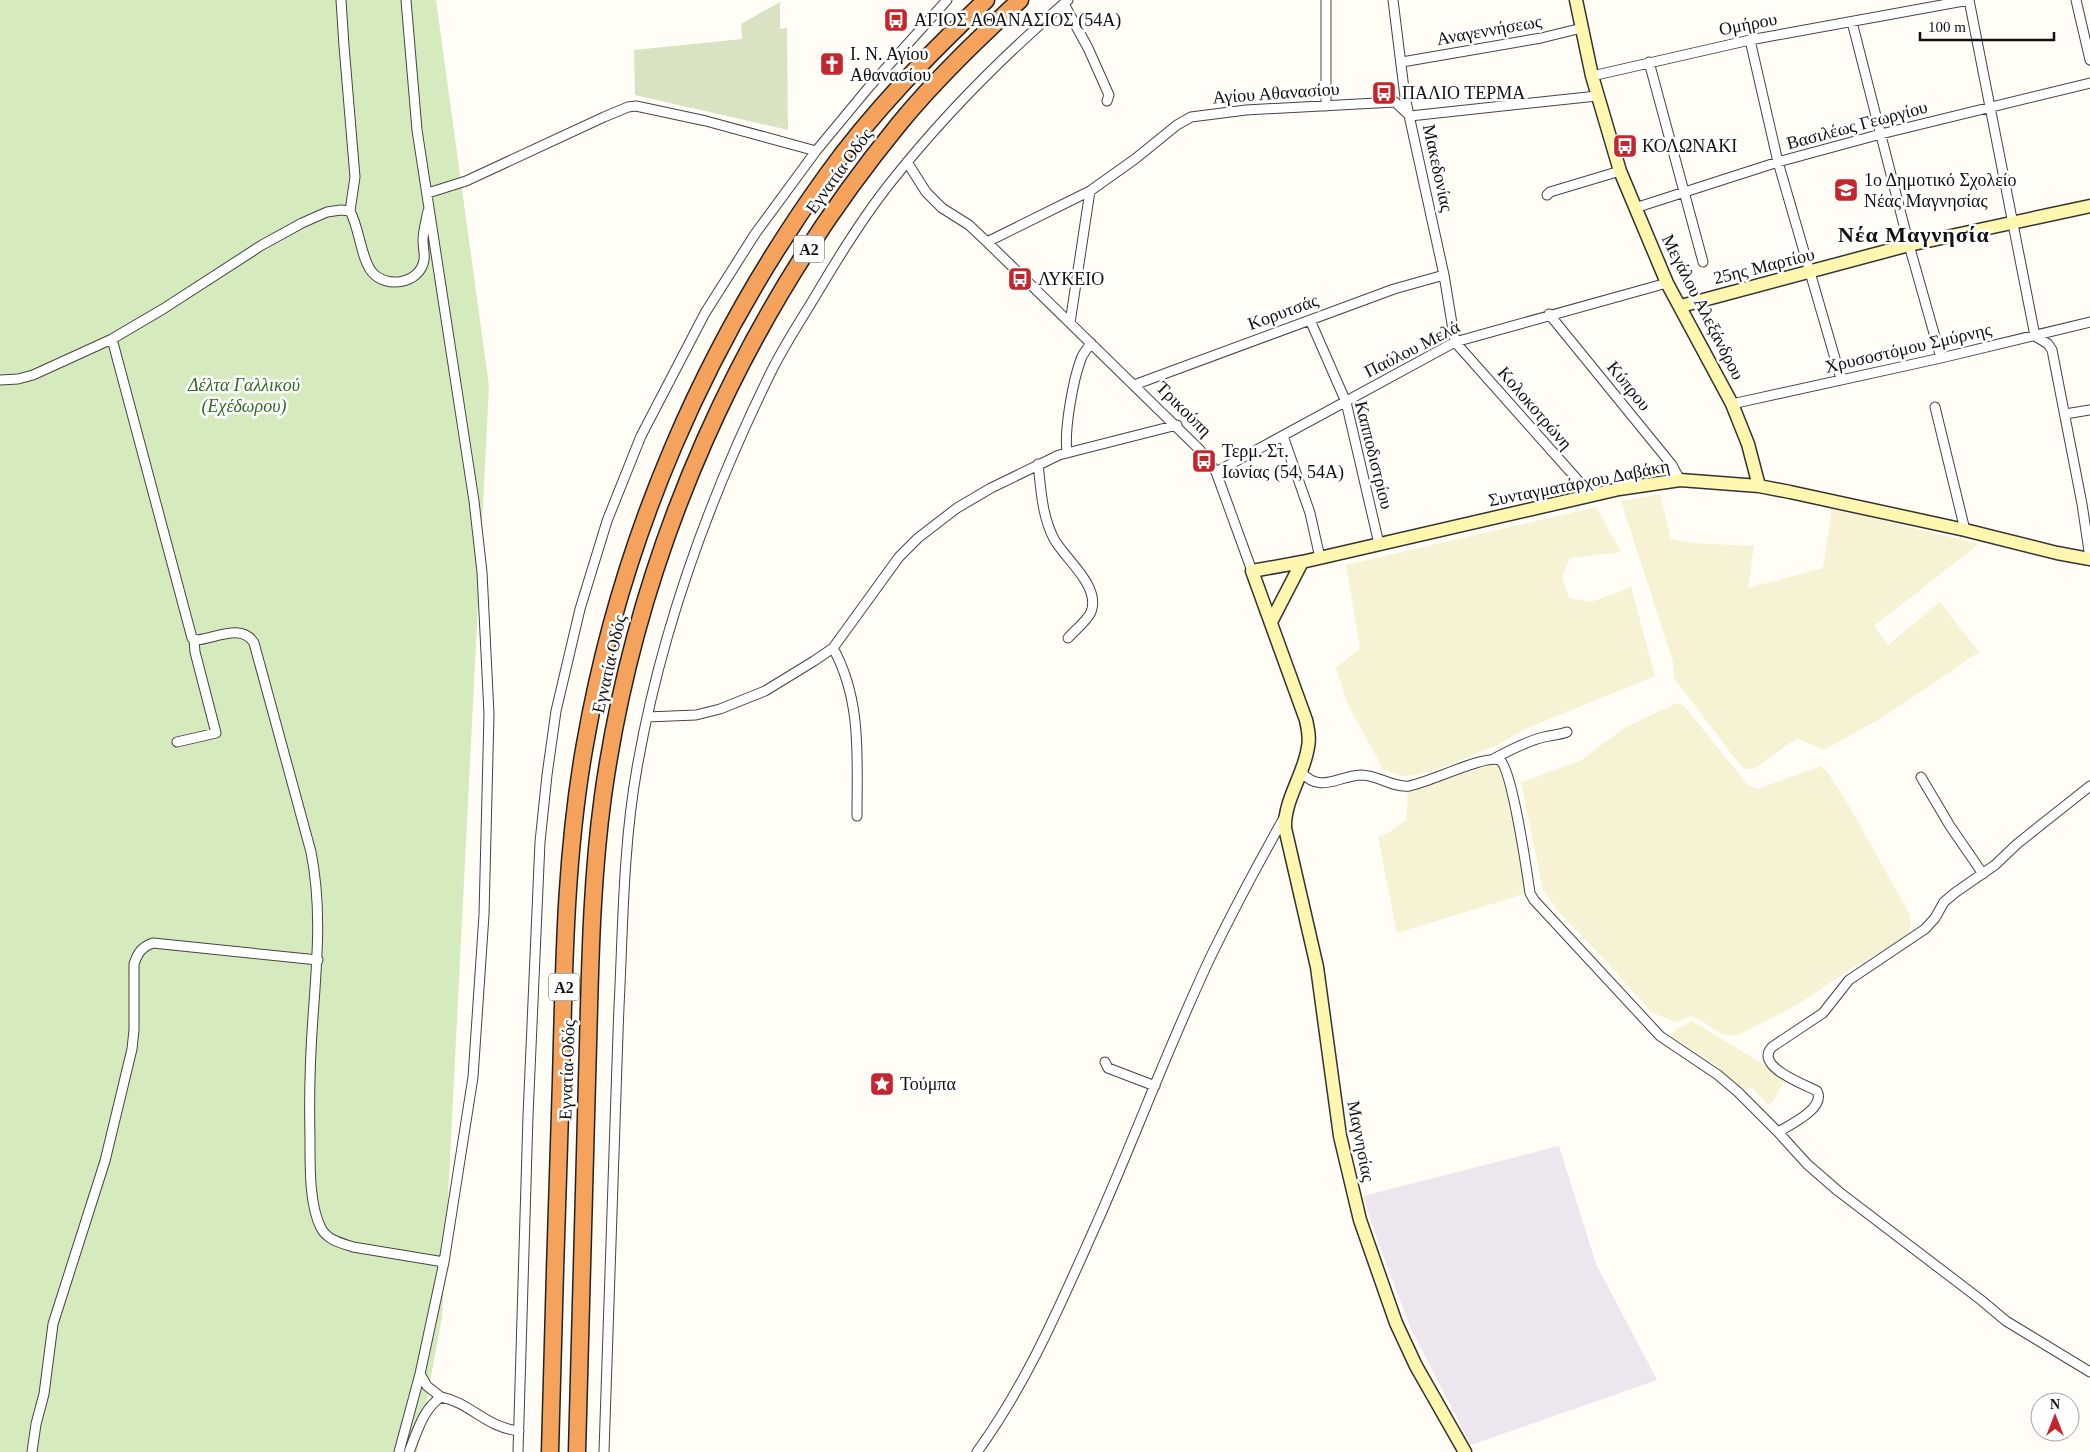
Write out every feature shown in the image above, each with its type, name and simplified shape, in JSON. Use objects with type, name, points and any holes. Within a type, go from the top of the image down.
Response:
[{"type":"highway","name":"Εγνατία Οδός","points":[[550,1452],[565,947],[571,845],[584,747],[619,596],[640,530],[662,472],[687,415],[732,325],[782,242],[828,173],[885,103],[936,48],[986,0]]},
{"type":"highway","name":"Εγνατία Οδός","points":[[577,1452],[591,950],[597,850],[611,746],[629,659],[644,606],[664,542],[686,483],[755,338],[800,262],[847,191],[901,122],[955,63],[1020,0]]},
{"type":"street","points":[[341,0],[356,177],[350,211],[358,229],[366,263],[372,272],[388,282],[400,282],[412,278],[420,269],[424,260],[424,228],[429,206]]},
{"type":"street","points":[[400,1452],[420,1374],[444,1262],[475,1059],[484,915],[489,714],[483,591],[474,501],[417,130],[406,0]]},
{"type":"street","points":[[518,1452],[528,1116],[540,842],[550,757],[567,658],[580,609],[607,521],[641,436],[705,313],[755,234],[816,151],[869,87],[947,0]]},
{"type":"street","points":[[1326,0],[1326,106]]},
{"type":"street","name":"Μακεδονίας","points":[[1393,0],[1405,97],[1444,275],[1455,342]]},
{"type":"street","name":"Μεγάλου Αλεξάνδρου","points":[[1576,0],[1597,96],[1620,171],[1667,283],[1732,404],[1748,444],[1759,486]]},
{"type":"street","points":[[1969,0],[2035,336],[2048,344],[2052,350],[2086,503],[2090,558]]},
{"type":"street","name":"Ομήρου","points":[[1592,76],[1750,40],[1969,0]]},
{"type":"street","points":[[2076,0],[2090,60]]},
{"type":"street","points":[[604,1452],[612,1163],[629,833],[635,781],[646,717],[663,650],[696,548],[729,463],[774,367],[843,250],[889,184],[956,106],[1010,51],[1066,2],[1109,95],[1107,101]]},
{"type":"street","points":[[1852,22],[1909,246],[1941,358]]},
{"type":"street","name":"Αναγεννήσεως","points":[[1402,62],[1541,38],[1582,28]]},
{"type":"street","points":[[1750,40],[1778,162],[1841,379]]},
{"type":"street","points":[[1649,62],[1703,262]]},
{"type":"street","name":"Βασιλέως Γεωργίου","points":[[1635,208],[1778,162],[1881,134],[2090,83]]},
{"type":"street","points":[[1405,97],[1395,102],[1410,116],[1597,96]]},
{"type":"street","name":"Αγίου Αθανασίου","points":[[987,242],[1090,191],[1190,117],[1230,112],[1395,102]]},
{"type":"street","points":[[428,193],[466,181],[604,116],[636,106],[706,121],[816,151]]},
{"type":"street","name":"Τρικούπη","points":[[907,162],[926,192],[942,208],[969,225],[1092,343],[1177,426],[1200,450],[1216,472],[1306,720],[1308,747],[1285,816]]},
{"type":"street","points":[[1547,195],[1550,192],[1620,171]]},
{"type":"street","points":[[1070,323],[1090,191]]},
{"type":"street","name":"25ης Μαρτίου","points":[[1680,306],[1909,246],[2013,221],[2090,206]]},
{"type":"street","points":[[0,380],[18,379],[33,375],[112,339],[163,310],[262,245],[302,223],[327,212],[350,211]]},
{"type":"street","name":"Κορυτσάς","points":[[1134,385],[1394,289],[1444,275]]},
{"type":"street","name":"Παύλου Μελά","points":[[1216,472],[1455,342],[1550,314],[1667,283]]},
{"type":"street","name":"Κύπρου","points":[[1550,314],[1672,465],[1680,480]]},
{"type":"street","name":"Καπποδιστρίου","points":[[1310,320],[1346,402],[1379,544]]},
{"type":"street","name":"Χρυσοστόμου Σμύρνης","points":[[1732,404],[1941,358],[2090,322]]},
{"type":"street","points":[[112,339],[189,631],[194,640],[195,652],[216,733],[177,742]]},
{"type":"street","name":"Κολοκοτρώνη","points":[[1455,342],[1590,495]]},
{"type":"street","points":[[1067,452],[1068,421],[1078,367],[1083,354],[1092,343]]},
{"type":"street","points":[[1935,407],[1965,530]]},
{"type":"street","points":[[2065,414],[2090,410]]},
{"type":"street","points":[[646,717],[696,715],[720,710],[765,691],[833,648],[899,557],[918,538],[957,508],[1038,464],[1067,452],[1177,426]]},
{"type":"street","points":[[1283,436],[1310,513],[1320,558]]},
{"type":"street","points":[[1038,464],[1043,508],[1048,524],[1061,550],[1085,578],[1093,605],[1090,614],[1068,638]]},
{"type":"street","name":"Συνταγματάρχου Δαβάκη","points":[[1252,571],[1320,558],[1627,487],[1680,480],[1759,486],[1965,530],[2057,554],[2090,558]]},
{"type":"street","points":[[1272,622],[1302,562]]},
{"type":"street","points":[[194,640],[242,632],[250,636],[254,643],[311,852],[317,882],[318,960],[312,1028],[310,1176],[317,1218],[328,1237],[345,1244],[444,1262]]},
{"type":"street","points":[[833,648],[842,664],[852,693],[857,760],[857,816]]},
{"type":"street","points":[[1301,772],[1309,781],[1314,783],[1330,782],[1361,775],[1375,777],[1404,786],[1496,758],[1514,748],[1544,737],[1553,738],[1567,732]]},
{"type":"street","points":[[1496,758],[1504,763],[1508,777],[1530,893],[1534,900],[1660,1036],[1718,1075],[1778,1132],[1807,1164],[1838,1191],[2006,1321],[2090,1372]]},
{"type":"street","points":[[1922,777],[1950,826],[1984,874]]},
{"type":"street","points":[[1778,1132],[1808,1114],[1819,1098],[1819,1094],[1817,1090],[1775,1068],[1767,1058],[1769,1050],[1823,1013],[1849,980],[1919,934],[1935,918],[1944,902],[1984,874],[2017,844],[2090,786]]},
{"type":"street","points":[[977,1452],[1006,1411],[1050,1328],[1116,1180],[1212,955],[1245,886],[1285,816]]},
{"type":"street","name":"Μαγνησίας","points":[[1285,816],[1287,842],[1317,967],[1340,1136],[1360,1220],[1396,1322],[1416,1366],[1465,1452]]},
{"type":"street","points":[[32,1452],[36,1424],[44,1394],[53,1324],[105,1162],[132,1049],[134,1030],[134,964],[137,954],[144,946],[154,943],[318,960]]},
{"type":"street","points":[[1105,1062],[1108,1068],[1155,1086]]},
{"type":"street","points":[[420,1374],[427,1386],[441,1397],[461,1404],[495,1426],[519,1431]]},
{"type":"street","points":[[409,1452],[427,1411],[432,1403],[441,1397]]},
{"type":"shaded area","points":[[1660,494],[1671,539],[1692,543],[1754,546],[1748,588],[1823,568],[1832,508],[1979,544],[1874,626],[1888,645],[1940,602],[1979,652],[1883,717],[1824,750],[1797,738],[1754,769],[1745,769],[1674,678],[1673,662],[1621,501]]},
{"type":"shaded area","points":[[1596,507],[1621,552],[1570,558],[1562,577],[1569,598],[1591,602],[1631,587],[1655,676],[1525,729],[1499,744],[1441,768],[1417,775],[1401,776],[1383,769],[1348,705],[1336,668],[1360,648],[1346,565]]},
{"type":"shaded area","points":[[1675,704],[1681,704],[1685,707],[1747,784],[1757,789],[1821,766],[1828,773],[1848,804],[1910,915],[1911,926],[1906,937],[1854,967],[1797,1005],[1736,1036],[1722,1034],[1694,1017],[1689,1016],[1677,1022],[1652,1013],[1557,910],[1543,890],[1521,782],[1580,761],[1624,728]]},
{"type":"shaded area","points":[[1497,763],[1505,774],[1528,893],[1397,933],[1378,837],[1388,833],[1406,820],[1408,791]]},
{"type":"shaded area","points":[[1692,1021],[1763,1064],[1782,1078],[1784,1082],[1772,1103],[1768,1105],[1753,1089],[1745,1090],[1713,1063],[1671,1036],[1677,1029]]},
{"type":"shaded area","points":[[1559,1146],[1596,1264],[1657,1380],[1471,1445],[1411,1329],[1363,1196]]},
{"type":"green space","name":"Δέλτα Γαλλικού (Εχέδωρου)","points":[[0,0],[436,0],[489,386],[442,1317],[417,1452],[0,1452]]},
{"type":"green space","points":[[780,2],[780,29],[787,28],[788,130],[635,95],[634,50],[742,39],[741,24]]},
{"type":"place","name":"ΑΓΙΟΣ ΑΘΑΝΑΣΙΟΣ (54Α)","points":[[896,20]]},
{"type":"place","name":"Ι. Ν. Αγίου Αθανασίου","points":[[832,64]]},
{"type":"place","name":"ΠΑΛΙΟ ΤΕΡΜΑ","points":[[1384,93]]},
{"type":"place","name":"ΚΟΛΩΝΑΚΙ","points":[[1625,146]]},
{"type":"place","name":"1ο Δημοτικό Σχολείο Νέας Μαγνησίας","points":[[1846,190]]},
{"type":"place","name":"ΛΥΚΕΙΟ","points":[[1020,279]]},
{"type":"place","name":"Τερμ. Στ. Ιωνίας (54, 54Α)","points":[[1204,461]]},
{"type":"place","name":"Τούμπα","points":[[882,1084]]},
{"type":"district","name":"Νέα Μαγνησία","points":[[1914,234]]}]
